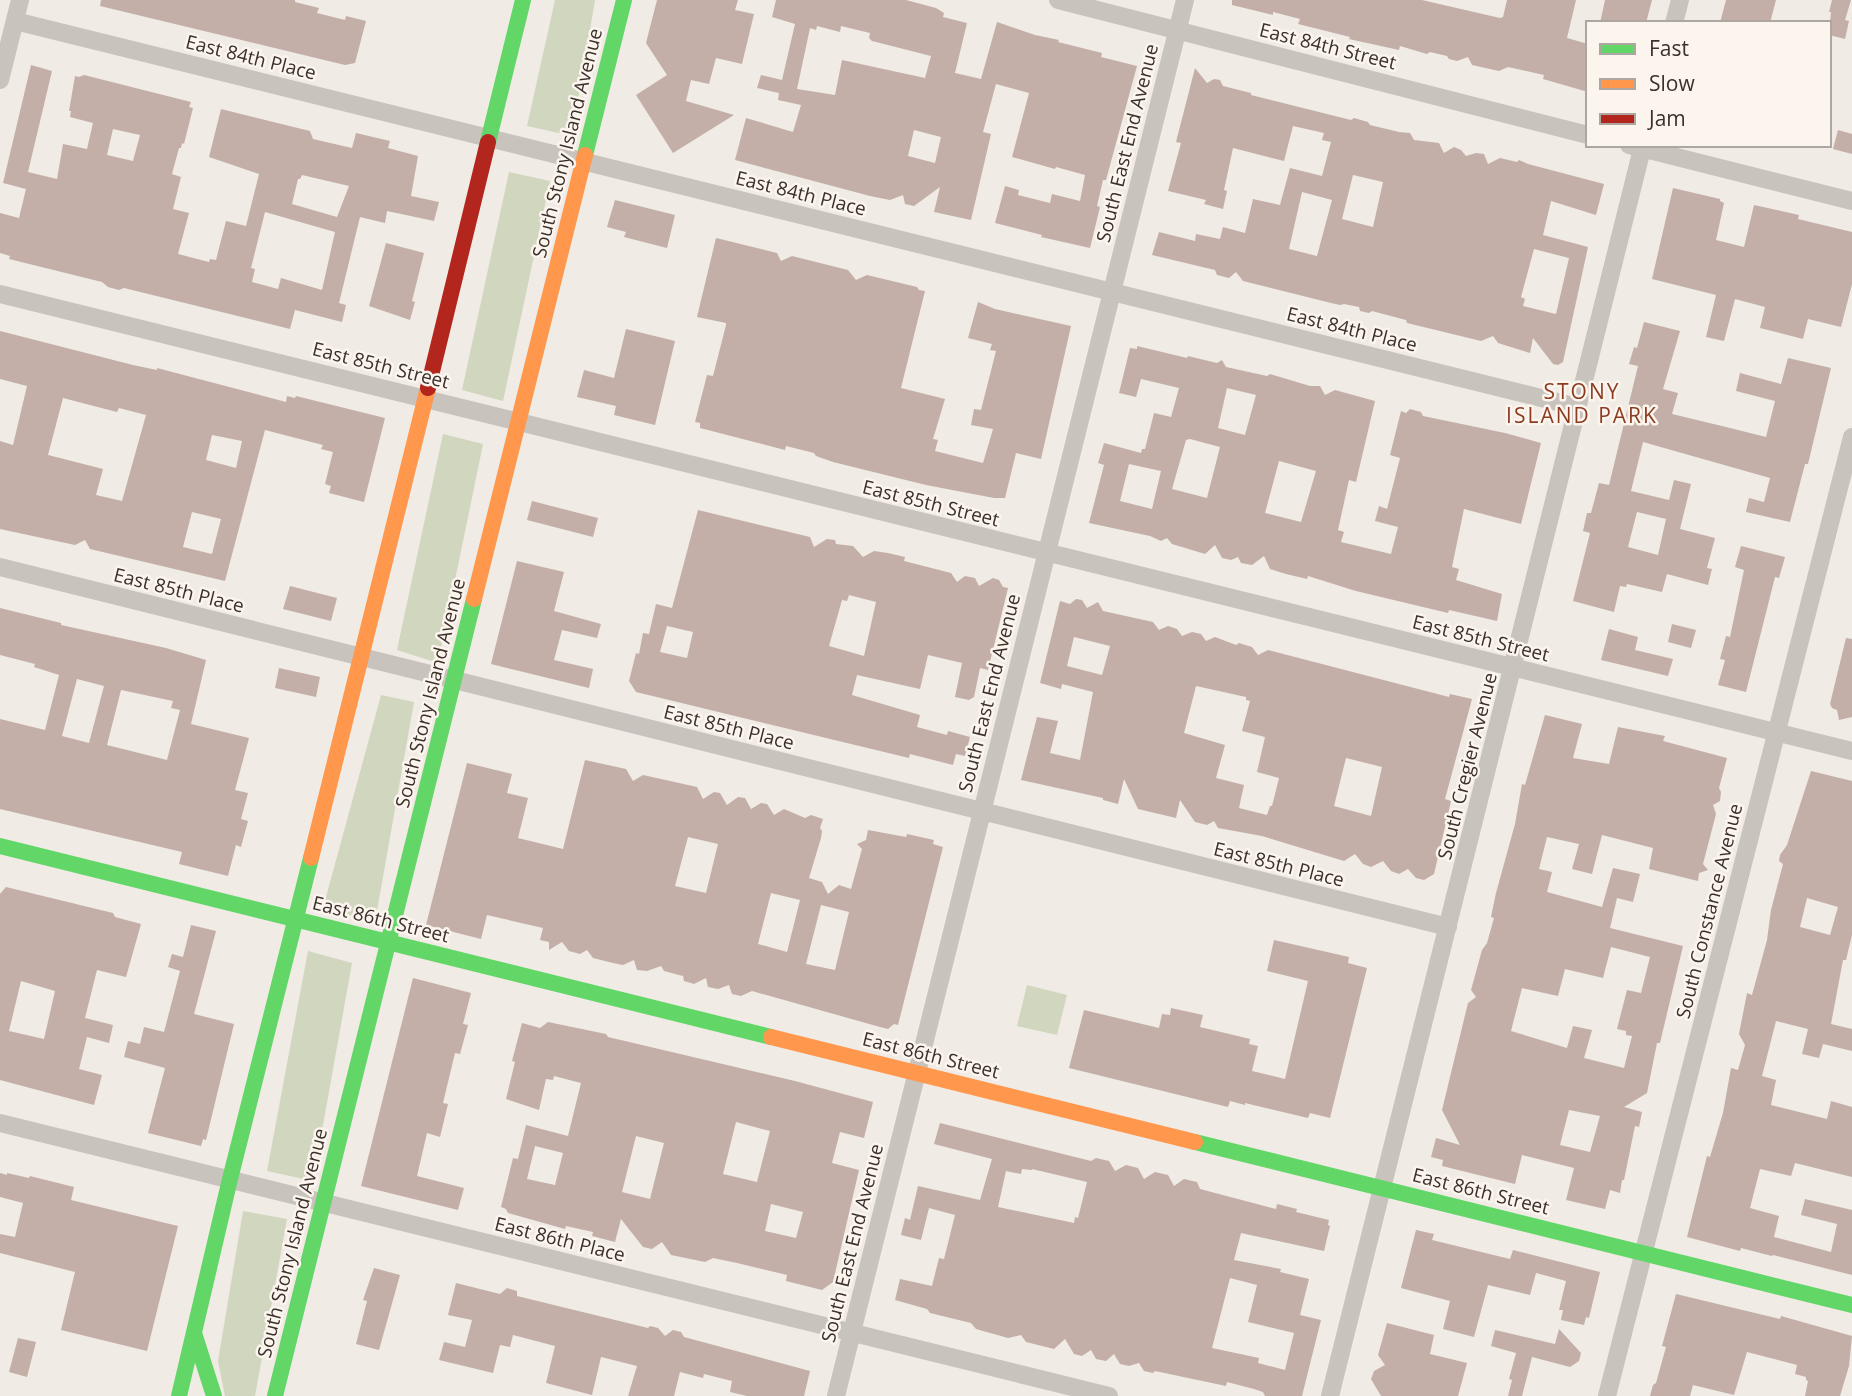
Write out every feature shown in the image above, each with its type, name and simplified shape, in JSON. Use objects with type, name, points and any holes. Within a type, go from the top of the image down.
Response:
[{"type":"main road","points":[[178,1396],[523,0]]},
{"type":"main road","name":"South Stony Island Avenue","points":[[275,1396],[624,0]]},
{"type":"main road","name":"East 86th Street","points":[[0,846],[1852,1305]]},
{"type":"main road","points":[[194,1333],[214,1396]]},
{"type":"street","points":[[0,80],[20,0]]},
{"type":"street","name":"East 84th Street","points":[[1058,0],[1586,134]]},
{"type":"street","name":"South East End Avenue","points":[[836,1396],[1185,0]]},
{"type":"street","points":[[1675,21],[1680,0]]},
{"type":"street","name":"East 84th Place","points":[[15,21],[1578,407]]},
{"type":"street","name":"South Cregier Avenue","points":[[1330,1396],[1578,407],[1638,147]]},
{"type":"street","points":[[1642,147],[1852,201]]},
{"type":"street","name":"East 85th Street","points":[[0,293],[1852,751]]},
{"type":"street","name":"South Constance Avenue","points":[[1607,1396],[1852,437]]},
{"type":"street","name":"East 85th Place","points":[[0,567],[1448,927]]},
{"type":"street","name":"East 86th Place","points":[[0,1123],[1110,1396]]},
{"type":"green space","points":[[555,0],[595,0],[572,136],[527,126]]},
{"type":"green space","points":[[509,172],[550,181],[503,401],[462,390]]},
{"type":"green space","points":[[443,434],[483,444],[438,663],[397,650]]},
{"type":"green space","points":[[381,695],[414,702],[375,922],[323,908]]},
{"type":"green space","points":[[308,951],[352,963],[313,1181],[267,1171]]},
{"type":"green space","points":[[1027,985],[1067,995],[1057,1035],[1017,1026]]},
{"type":"green space","points":[[243,1211],[287,1219],[255,1396],[225,1396],[218,1361]]},
{"type":"building","points":[[101,0],[295,0],[319,8],[317,13],[345,20],[346,16],[366,21],[355,63],[345,65],[100,6]]},
{"type":"building","points":[[657,0],[738,0],[735,10],[754,14],[742,64],[716,58],[709,84],[691,80],[686,101],[734,115],[673,153],[636,95],[667,75],[646,43]]},
{"type":"building","points":[[776,0],[906,0],[936,8],[944,13],[943,17],[967,23],[955,73],[981,79],[997,22],[1102,53],[1101,57],[1137,66],[1106,180],[1103,180],[1097,206],[1100,207],[1090,248],[995,223],[1005,186],[1019,190],[1018,195],[1050,203],[1052,194],[1080,201],[1085,175],[1012,157],[1029,93],[996,84],[983,132],[991,134],[971,220],[934,212],[940,187],[914,206],[905,204],[903,195],[890,200],[870,196],[735,160],[746,118],[793,132],[801,105],[778,100],[779,93],[757,88],[761,75],[782,80],[795,24],[772,17]],"holes":[[[817,26],[840,32],[841,26],[870,33],[869,38],[872,41],[931,56],[925,78],[842,60],[835,95],[797,89],[810,28],[816,30]],[[914,130],[941,137],[935,163],[908,156]]]},
{"type":"building","points":[[1232,0],[1422,0],[1500,18],[1503,17],[1507,0],[1576,0],[1567,38],[1586,43],[1586,91],[1543,79],[1544,75],[1508,67],[1499,71],[1472,65],[1468,57],[1457,61],[1430,52],[1427,54],[1400,46],[1399,50],[1349,39],[1350,37],[1298,24],[1300,19],[1232,5]]},
{"type":"building","points":[[1605,0],[1652,0],[1647,21],[1600,21]]},
{"type":"building","points":[[1726,0],[1776,0],[1771,21],[1721,21]]},
{"type":"building","points":[[1832,0],[1851,0],[1845,20],[1849,21],[1845,39],[1831,36],[1829,12]]},
{"type":"building","points":[[31,65],[52,71],[28,172],[57,179],[63,144],[87,149],[93,123],[70,117],[75,76],[84,75],[191,102],[189,107],[193,108],[184,144],[179,148],[172,174],[181,177],[173,209],[189,213],[178,254],[209,262],[210,259],[216,260],[226,221],[246,226],[259,174],[209,157],[221,109],[310,131],[313,139],[352,148],[356,133],[390,141],[388,148],[418,156],[411,196],[439,202],[434,221],[387,211],[385,223],[360,217],[339,303],[346,305],[342,322],[295,310],[290,329],[124,288],[119,290],[102,282],[9,259],[10,256],[0,253],[0,213],[19,218],[26,189],[3,183]],"holes":[[[113,129],[140,135],[133,161],[107,155]],[[302,175],[349,186],[337,217],[292,204]],[[265,212],[335,232],[322,290],[281,278],[278,289],[252,282],[255,269],[251,268]]]},
{"type":"building","points":[[1195,68],[1207,83],[1214,79],[1220,80],[1223,86],[1251,95],[1410,133],[1414,140],[1439,143],[1444,153],[1454,147],[1466,156],[1484,154],[1488,164],[1500,158],[1517,162],[1519,160],[1604,184],[1596,215],[1551,201],[1543,235],[1588,247],[1563,362],[1553,364],[1533,338],[1530,353],[1498,343],[1493,336],[1481,341],[1407,323],[1406,320],[1372,311],[1360,311],[1359,307],[1331,303],[1243,281],[1236,272],[1229,278],[1217,275],[1215,270],[1152,255],[1159,232],[1195,241],[1196,234],[1220,239],[1223,227],[1245,233],[1253,199],[1280,205],[1290,168],[1322,176],[1331,142],[1322,140],[1324,133],[1293,126],[1284,161],[1233,148],[1223,209],[1204,204],[1206,200],[1168,191],[1181,143],[1176,142]],"holes":[[[1353,175],[1383,182],[1373,227],[1342,219]],[[1302,192],[1332,200],[1317,256],[1289,249]],[[1534,249],[1569,258],[1556,314],[1523,306],[1525,299],[1521,297]]]},
{"type":"building","points":[[1838,130],[1852,134],[1852,154],[1833,149]]},
{"type":"building","points":[[1673,188],[1720,199],[1724,203],[1716,240],[1744,247],[1754,205],[1799,215],[1798,219],[1852,232],[1852,284],[1841,327],[1808,319],[1803,339],[1760,328],[1765,307],[1735,299],[1724,341],[1706,337],[1716,295],[1652,279]]},
{"type":"building","points":[[615,200],[675,215],[667,248],[624,237],[626,232],[607,227]]},
{"type":"building","points":[[716,238],[777,253],[781,261],[792,256],[848,270],[856,280],[867,275],[925,291],[901,388],[945,399],[933,439],[938,440],[935,451],[983,463],[993,429],[971,425],[974,409],[981,410],[996,351],[990,350],[992,344],[968,338],[978,302],[995,309],[1071,326],[1041,459],[1016,453],[1005,498],[994,498],[926,485],[833,462],[814,453],[786,446],[785,450],[700,428],[700,423],[695,422],[707,375],[713,376],[726,325],[697,317]]},
{"type":"building","points":[[386,243],[424,253],[410,320],[369,306]]},
{"type":"building","points":[[1644,322],[1680,331],[1663,389],[1678,393],[1672,414],[1766,437],[1775,401],[1736,391],[1740,373],[1781,384],[1788,358],[1831,368],[1808,464],[1805,464],[1790,522],[1746,512],[1749,498],[1764,502],[1770,478],[1643,442],[1631,491],[1669,500],[1674,480],[1691,484],[1680,529],[1715,538],[1707,568],[1712,569],[1708,585],[1667,574],[1662,592],[1627,584],[1626,587],[1620,586],[1614,612],[1573,601],[1590,533],[1583,531],[1587,513],[1591,513],[1599,483],[1609,485],[1638,366],[1629,364],[1634,347],[1637,348]],"holes":[[[1637,512],[1666,519],[1658,555],[1628,547]]]},
{"type":"building","points":[[626,329],[675,341],[655,425],[614,415],[616,406],[577,397],[584,370],[614,378]]},
{"type":"building","points":[[0,331],[286,402],[287,396],[296,396],[385,418],[364,502],[329,493],[331,486],[325,484],[333,452],[321,449],[323,445],[265,430],[225,581],[90,549],[85,540],[75,545],[0,529],[0,441],[13,445],[27,386],[0,379]],"holes":[[[63,398],[117,412],[119,408],[146,415],[122,501],[96,495],[103,469],[48,455]],[[212,435],[242,441],[236,468],[206,460]],[[192,512],[221,519],[212,554],[183,547]]]},
{"type":"building","points":[[1137,346],[1217,363],[1222,360],[1226,367],[1320,386],[1325,395],[1335,390],[1375,401],[1356,482],[1349,480],[1338,530],[1344,532],[1341,542],[1391,554],[1398,527],[1375,521],[1379,506],[1387,509],[1400,458],[1390,455],[1401,411],[1406,413],[1410,409],[1421,412],[1423,416],[1541,443],[1521,524],[1464,509],[1452,567],[1459,569],[1456,580],[1502,594],[1497,621],[1449,610],[1448,613],[1356,591],[1308,576],[1307,579],[1286,574],[1270,569],[1264,556],[1252,565],[1241,563],[1238,557],[1231,560],[1222,558],[1215,545],[1205,554],[1172,544],[1167,538],[1161,541],[1150,536],[1089,523],[1104,465],[1098,463],[1104,443],[1141,453],[1142,449],[1145,449],[1154,413],[1171,417],[1179,388],[1141,379],[1136,397],[1119,393],[1130,348],[1137,349]],"holes":[[[1227,388],[1256,395],[1245,435],[1218,428]],[[1186,440],[1220,447],[1207,498],[1172,489]],[[1279,461],[1316,471],[1301,522],[1265,513]],[[1129,464],[1161,471],[1152,509],[1120,501]]]},
{"type":"building","points":[[532,501],[598,518],[593,537],[527,520]]},
{"type":"building","points":[[698,510],[810,537],[814,547],[827,539],[835,540],[836,544],[853,546],[863,557],[874,551],[888,553],[905,557],[904,561],[951,573],[957,582],[965,576],[975,578],[979,586],[993,578],[1008,588],[988,670],[980,668],[974,697],[969,700],[955,697],[962,663],[928,655],[920,689],[857,675],[852,695],[920,715],[917,727],[947,735],[948,731],[970,737],[965,756],[956,754],[953,765],[910,754],[909,758],[636,692],[629,681],[643,633],[649,634],[656,604],[672,608]],"holes":[[[849,595],[876,602],[864,656],[829,646],[842,600],[847,601]],[[667,626],[693,632],[687,658],[660,652]]]},
{"type":"building","points":[[1741,546],[1785,557],[1779,578],[1775,577],[1746,692],[1718,685],[1725,660],[1720,659],[1726,636],[1730,637],[1744,570],[1735,567]]},
{"type":"building","points":[[517,561],[564,572],[554,611],[601,624],[597,638],[562,630],[554,660],[593,669],[589,688],[491,664]]},
{"type":"building","points":[[290,586],[337,598],[331,621],[283,609]]},
{"type":"building","points":[[1076,599],[1082,600],[1087,608],[1098,602],[1103,611],[1153,622],[1159,630],[1168,626],[1177,629],[1182,636],[1192,632],[1201,634],[1206,641],[1215,637],[1236,645],[1239,643],[1252,647],[1258,655],[1268,650],[1449,697],[1450,694],[1472,699],[1445,799],[1451,801],[1434,874],[1424,880],[1416,878],[1408,869],[1399,874],[1391,871],[1383,861],[1371,867],[1363,864],[1355,854],[1344,861],[1262,836],[1218,828],[1214,821],[1207,825],[1195,822],[1180,800],[1176,818],[1138,809],[1124,779],[1118,804],[1103,798],[1021,780],[1037,717],[1058,721],[1050,753],[1080,760],[1093,692],[1062,684],[1061,689],[1040,683],[1060,601],[1070,604]],"holes":[[[1074,637],[1110,646],[1102,675],[1067,666]],[[1196,686],[1246,697],[1246,700],[1250,701],[1242,731],[1265,737],[1257,772],[1279,778],[1267,815],[1239,808],[1244,785],[1216,778],[1225,745],[1184,733]],[[1346,758],[1382,767],[1371,816],[1334,806]]]},
{"type":"building","points":[[0,608],[206,660],[191,724],[249,738],[235,790],[248,793],[241,819],[248,821],[241,847],[236,845],[228,876],[179,864],[182,852],[0,809],[0,719],[45,730],[59,675],[34,667],[35,664],[0,655]],"holes":[[[77,679],[104,686],[89,743],[62,736]],[[121,690],[173,701],[171,708],[180,710],[167,760],[107,745]]]},
{"type":"building","points":[[1672,624],[1696,630],[1691,648],[1668,642]]},
{"type":"building","points":[[1609,629],[1638,637],[1635,650],[1673,659],[1668,676],[1601,660]]},
{"type":"building","points":[[1846,638],[1852,639],[1852,717],[1839,720],[1837,710],[1830,704]]},
{"type":"building","points":[[279,668],[320,677],[316,697],[275,688]]},
{"type":"building","points":[[1545,715],[1582,724],[1573,758],[1609,764],[1618,727],[1665,736],[1663,741],[1727,758],[1719,788],[1720,801],[1713,805],[1716,814],[1703,864],[1708,870],[1699,873],[1698,881],[1649,869],[1653,848],[1602,835],[1592,874],[1572,869],[1579,844],[1547,837],[1539,869],[1552,872],[1547,892],[1602,907],[1613,868],[1640,874],[1633,902],[1617,898],[1610,928],[1683,946],[1660,1043],[1657,1043],[1647,1093],[1624,1107],[1642,1112],[1639,1127],[1635,1126],[1620,1193],[1610,1190],[1605,1209],[1566,1200],[1574,1168],[1522,1155],[1515,1184],[1442,1166],[1443,1160],[1431,1157],[1436,1138],[1460,1145],[1442,1110],[1468,1003],[1476,997],[1471,990],[1494,918],[1491,917],[1496,893],[1515,824],[1522,784],[1525,785]],"holes":[[[1611,947],[1650,957],[1641,993],[1627,990],[1617,1029],[1632,1036],[1624,1068],[1584,1058],[1592,1030],[1573,1026],[1567,1048],[1511,1031],[1522,988],[1558,996],[1565,969],[1603,978]],[[1569,1110],[1600,1116],[1590,1152],[1560,1145]]]},
{"type":"building","points":[[585,760],[626,769],[633,781],[643,775],[697,787],[703,799],[714,792],[720,793],[727,805],[738,797],[745,798],[751,809],[761,803],[767,804],[774,815],[784,809],[805,818],[811,815],[823,819],[821,838],[809,878],[822,882],[828,894],[839,885],[851,889],[862,849],[857,844],[866,840],[868,830],[934,840],[933,844],[943,847],[898,1025],[894,1024],[888,1029],[752,991],[741,996],[732,994],[729,985],[718,989],[708,987],[706,978],[694,984],[684,981],[683,976],[664,971],[661,966],[647,971],[637,970],[634,960],[623,965],[593,958],[587,950],[580,954],[569,951],[562,942],[549,950],[549,942],[540,940],[543,928],[487,915],[481,939],[426,925],[467,763],[512,774],[507,793],[528,798],[518,838],[563,849]],"holes":[[[688,837],[718,844],[706,893],[675,886]],[[771,893],[800,900],[787,952],[758,944]],[[821,905],[849,912],[835,970],[806,964]]]},
{"type":"building","points":[[1811,771],[1852,781],[1852,935],[1846,960],[1843,960],[1831,1024],[1852,1029],[1852,1051],[1823,1044],[1819,1058],[1802,1054],[1808,1029],[1776,1021],[1762,1076],[1776,1080],[1771,1105],[1827,1119],[1831,1101],[1852,1107],[1852,1177],[1795,1163],[1791,1176],[1760,1169],[1750,1208],[1779,1216],[1774,1237],[1831,1252],[1837,1224],[1801,1215],[1805,1199],[1852,1210],[1852,1275],[1687,1237],[1707,1156],[1710,1157],[1723,1113],[1731,1068],[1738,1070],[1745,1045],[1739,1034],[1747,993],[1752,995],[1767,940],[1771,910],[1783,864],[1779,861],[1780,855],[1787,845]],"holes":[[[1807,898],[1838,907],[1830,935],[1800,927]]]},
{"type":"building","points":[[6,887],[113,913],[115,917],[141,924],[126,977],[97,970],[85,1018],[113,1025],[109,1043],[87,1037],[79,1069],[102,1075],[94,1105],[0,1080],[0,894]],"holes":[[[21,981],[55,991],[44,1039],[9,1031]]]},
{"type":"building","points":[[191,925],[216,931],[194,1014],[234,1024],[206,1140],[203,1139],[201,1146],[148,1133],[165,1068],[124,1057],[128,1041],[140,1044],[144,1027],[164,1032],[180,971],[168,967],[172,954],[183,957]]},
{"type":"building","points":[[1274,940],[1349,957],[1348,963],[1367,968],[1330,1118],[1310,1113],[1308,1118],[1230,1101],[1228,1107],[1069,1068],[1084,1010],[1159,1028],[1162,1014],[1170,1015],[1171,1008],[1203,1015],[1200,1027],[1250,1039],[1249,1044],[1258,1046],[1252,1071],[1285,1079],[1308,981],[1267,971]]},
{"type":"building","points":[[413,978],[471,993],[463,1024],[468,1025],[460,1054],[455,1053],[443,1103],[448,1104],[440,1137],[427,1133],[417,1176],[464,1188],[458,1210],[361,1186]]},
{"type":"building","points":[[548,1022],[606,1034],[608,1037],[873,1102],[864,1138],[840,1132],[832,1163],[859,1170],[833,1282],[822,1290],[786,1281],[787,1275],[737,1263],[713,1258],[705,1262],[671,1255],[662,1242],[652,1249],[643,1247],[621,1219],[615,1242],[592,1236],[593,1232],[566,1226],[565,1229],[508,1213],[501,1207],[513,1158],[518,1159],[526,1125],[568,1136],[581,1083],[554,1076],[553,1080],[546,1079],[539,1110],[506,1099],[522,1023],[540,1028]],"holes":[[[736,1122],[770,1131],[757,1182],[723,1174]],[[636,1136],[664,1143],[650,1199],[622,1192]],[[535,1146],[563,1153],[555,1185],[527,1179]],[[771,1204],[803,1212],[796,1238],[765,1231]]]},
{"type":"building","points":[[940,1123],[1091,1161],[1096,1158],[1109,1161],[1115,1171],[1126,1165],[1138,1168],[1144,1179],[1155,1172],[1168,1175],[1174,1186],[1184,1179],[1197,1182],[1200,1189],[1276,1209],[1277,1204],[1329,1220],[1324,1251],[1241,1233],[1234,1260],[1281,1269],[1280,1272],[1309,1279],[1300,1315],[1321,1320],[1302,1396],[1265,1396],[1263,1392],[1227,1382],[1226,1386],[1144,1371],[1139,1363],[1129,1366],[1120,1364],[1114,1354],[1106,1361],[1096,1359],[1091,1350],[1082,1356],[1074,1354],[1065,1339],[1054,1349],[1026,1342],[1021,1335],[1008,1338],[976,1329],[971,1323],[930,1313],[927,1309],[895,1300],[900,1279],[932,1286],[939,1258],[944,1259],[955,1215],[929,1208],[921,1240],[901,1235],[905,1218],[910,1220],[918,1186],[980,1200],[992,1159],[934,1144]],"holes":[[[1022,1169],[1087,1182],[1078,1218],[1075,1217],[1074,1223],[998,1207],[1006,1171],[1021,1174]],[[1230,1278],[1257,1285],[1248,1322],[1294,1333],[1285,1370],[1258,1363],[1259,1358],[1212,1348]]]},
{"type":"building","points":[[0,1173],[30,1176],[74,1187],[71,1200],[178,1226],[147,1351],[61,1330],[75,1272],[0,1253],[0,1234],[15,1237],[23,1203],[0,1197]]},
{"type":"building","points":[[1416,1230],[1434,1234],[1432,1240],[1510,1259],[1513,1250],[1600,1272],[1589,1318],[1586,1317],[1584,1325],[1561,1320],[1563,1310],[1559,1310],[1566,1281],[1536,1273],[1530,1295],[1488,1285],[1474,1337],[1443,1329],[1450,1301],[1401,1288]]},
{"type":"building","points":[[374,1268],[400,1275],[379,1350],[356,1344],[367,1301],[363,1300]]},
{"type":"building","points":[[456,1283],[500,1294],[507,1288],[517,1291],[517,1296],[648,1328],[658,1328],[665,1336],[673,1330],[681,1332],[684,1337],[810,1371],[804,1396],[747,1396],[730,1392],[732,1381],[704,1374],[703,1378],[680,1372],[674,1396],[628,1396],[637,1366],[601,1357],[592,1395],[546,1383],[555,1346],[513,1335],[510,1347],[500,1345],[493,1373],[439,1360],[444,1342],[465,1347],[472,1320],[448,1315]]},
{"type":"building","points":[[1676,1294],[1780,1319],[1781,1316],[1852,1336],[1849,1366],[1840,1396],[1805,1396],[1808,1381],[1806,1377],[1795,1374],[1797,1365],[1747,1352],[1734,1395],[1693,1385],[1690,1396],[1650,1396],[1666,1347],[1662,1346]]},
{"type":"building","points":[[1387,1323],[1434,1335],[1430,1354],[1467,1363],[1458,1396],[1381,1396],[1371,1379],[1374,1371],[1385,1365],[1378,1355]]},
{"type":"building","points":[[1559,1329],[1581,1353],[1579,1361],[1570,1367],[1532,1357],[1522,1396],[1508,1396],[1512,1380],[1509,1379],[1516,1353],[1491,1346],[1495,1330],[1555,1344]]},
{"type":"building","points":[[18,1338],[36,1342],[27,1377],[9,1372]]},
{"type":"traffic: fast","points":[[488,142],[523,0]]},
{"type":"traffic: fast","points":[[585,155],[624,0]]},
{"type":"traffic: fast","points":[[275,1396],[474,599]]},
{"type":"traffic: fast","points":[[0,846],[771,1037]]},
{"type":"traffic: fast","points":[[179,1396],[230,1179],[311,858]]},
{"type":"traffic: fast","points":[[1195,1142],[1852,1305]]},
{"type":"traffic: fast","points":[[194,1333],[214,1396]]},
{"type":"traffic: slow","points":[[474,599],[585,155]]},
{"type":"traffic: slow","points":[[311,858],[428,388]]},
{"type":"traffic: slow","points":[[771,1037],[1195,1142]]},
{"type":"traffic: jam","points":[[428,388],[488,142]]},
{"type":"district","name":"STONY ISLAND PARK","points":[[1582,403]]}]
